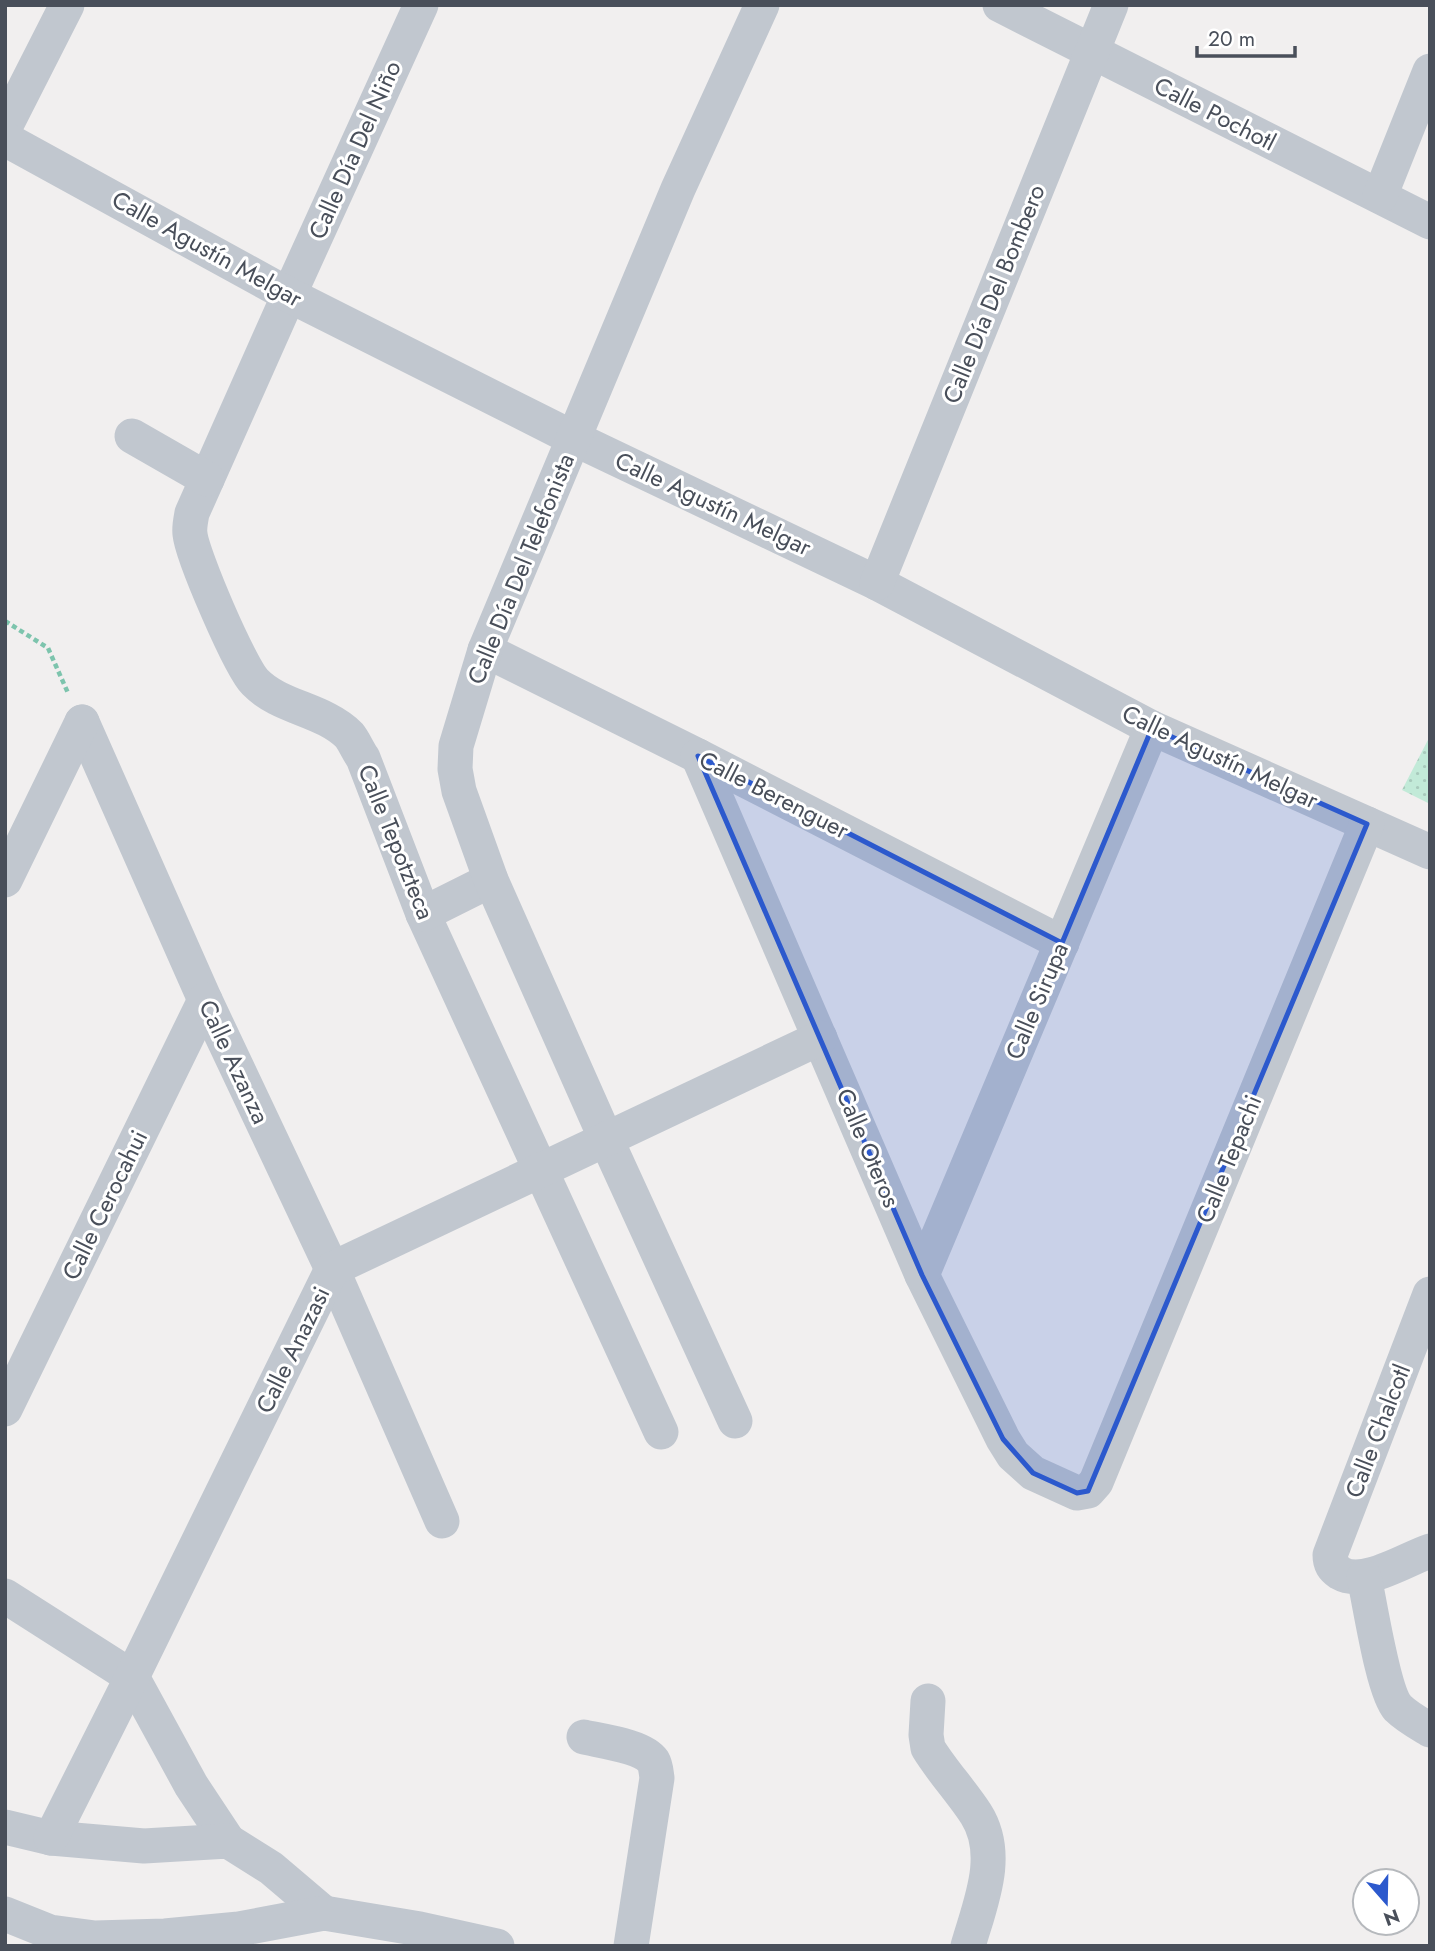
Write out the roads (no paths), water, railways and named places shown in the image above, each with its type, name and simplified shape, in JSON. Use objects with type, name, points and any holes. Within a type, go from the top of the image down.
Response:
[{"type":"street","points":[[5,127],[67,5]]},
{"type":"street","name":"Calle Día Del Niño","points":[[289,295],[421,5]]},
{"type":"street","name":"Calle Día Del Telefonista","points":[[606,1139],[491,880],[459,791],[455,769],[456,746],[485,650],[678,189],[762,5]]},
{"type":"street","name":"Calle Pochotl","points":[[1000,5],[1430,222]]},
{"type":"street","name":"Calle Día Del Bombero","points":[[877,583],[1111,5]]},
{"type":"street","points":[[1380,196],[1430,71]]},
{"type":"street","name":"Calle Agustín Melgar","points":[[5,139],[289,295],[573,438],[877,583],[1152,728],[1430,852]]},
{"type":"street","name":"Calle Tepotzteca","points":[[289,295],[192,513],[190,533],[195,554],[242,664],[255,682],[274,695],[331,722],[349,735],[363,758],[424,914],[662,1432]]},
{"type":"street","points":[[132,436],[207,478]]},
{"type":"street","name":"Calle Berenguer","points":[[485,650],[1062,943]]},
{"type":"street","name":"Calle Azanza","points":[[5,880],[82,722],[205,1000],[332,1269],[442,1521]]},
{"type":"street","name":"Calle Sirupa","points":[[922,1275],[1152,728]]},
{"type":"street","name":"Calle Oteros","points":[[698,757],[922,1275],[1003,1439],[1013,1455],[1033,1473],[1077,1493],[1088,1491]]},
{"type":"street","name":"Calle Tepachi","points":[[1088,1491],[1096,1482],[1367,824]]},
{"type":"street","points":[[424,914],[491,880]]},
{"type":"street","name":"Calle Cerocahui","points":[[5,1409],[205,1000]]},
{"type":"street","name":"Calle Anazasi","points":[[51,1838],[332,1269],[820,1038]]},
{"type":"street","points":[[606,1139],[735,1421]]},
{"type":"street","name":"Calle Chalcotl","points":[[1349,1572],[1330,1562],[1330,1555],[1430,1294]]},
{"type":"street","points":[[1430,1551],[1349,1572],[1392,1700],[1398,1708],[1430,1730]]},
{"type":"street","points":[[5,1596],[132,1677],[185,1775],[228,1842],[271,1868],[324,1913]]},
{"type":"street","points":[[928,1701],[928,1748],[976,1814],[986,1840],[987,1881],[968,1946]]},
{"type":"street","points":[[584,1737],[640,1751],[652,1759],[656,1769],[657,1778],[631,1946]]},
{"type":"street","points":[[5,1827],[51,1838],[144,1846],[228,1842]]},
{"type":"street","points":[[5,1914],[50,1932],[95,1938],[165,1936],[239,1929],[324,1913],[420,1929],[497,1946]]}]
